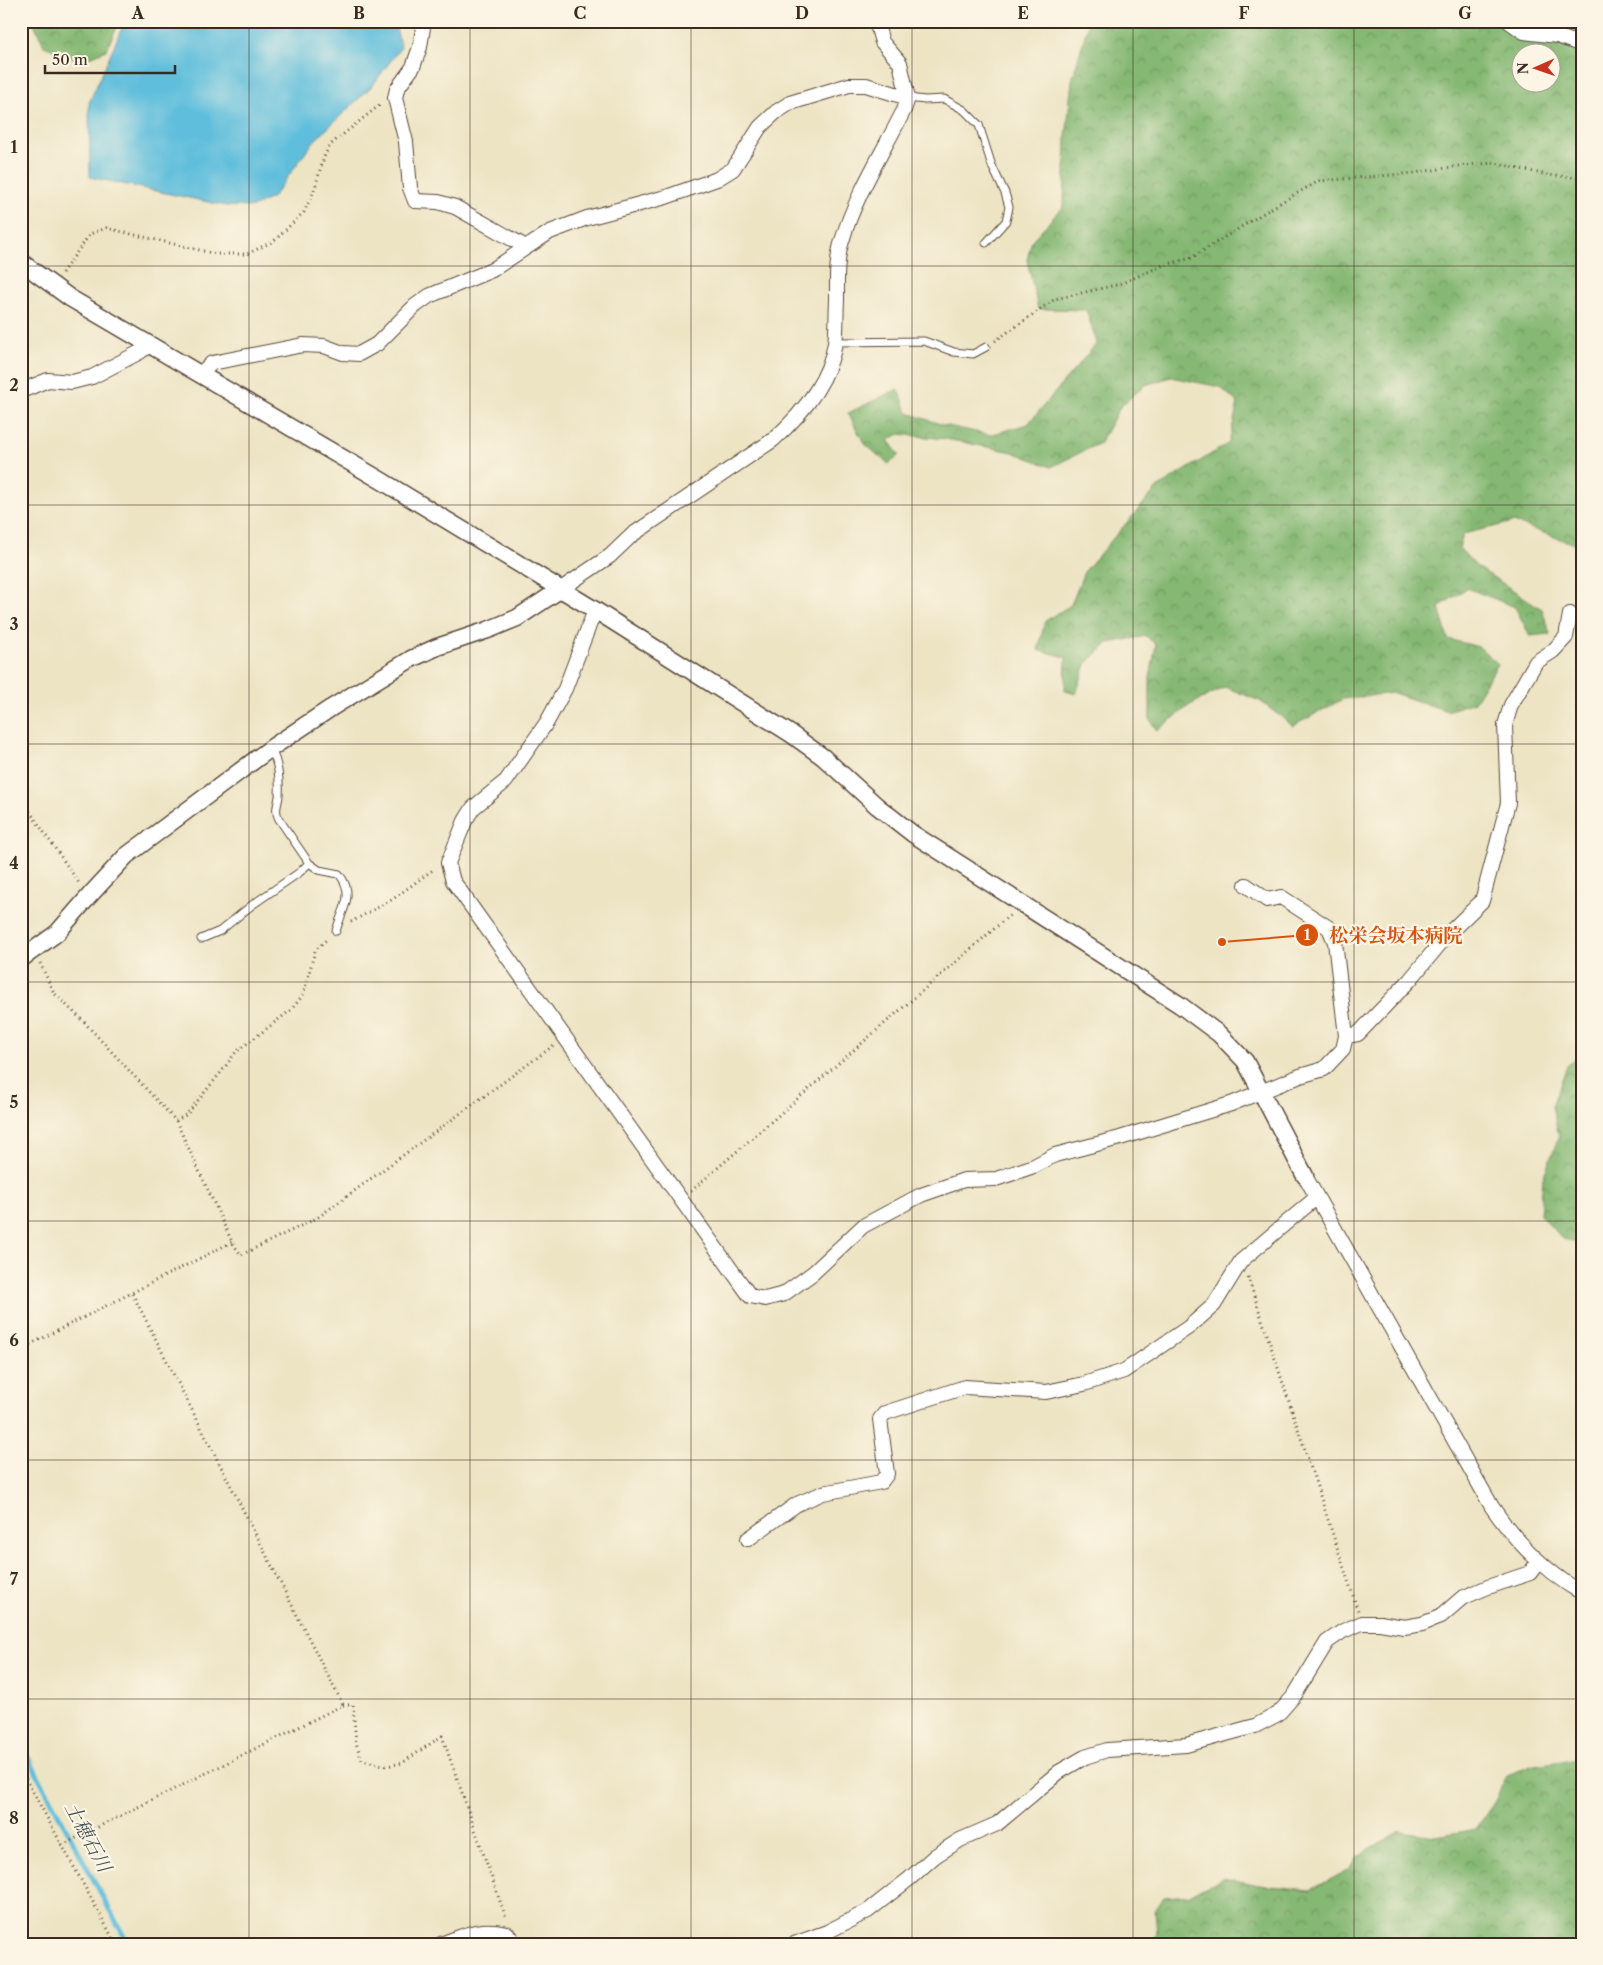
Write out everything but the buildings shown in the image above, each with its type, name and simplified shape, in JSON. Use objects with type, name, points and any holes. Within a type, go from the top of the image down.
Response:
[{"type":"street","points":[[424,21],[420,47],[412,67],[397,89],[395,98],[406,142],[410,188],[415,201],[438,202],[455,207],[526,246]]},
{"type":"street","points":[[21,960],[57,933],[126,856],[271,748],[331,708],[411,659],[437,647],[517,618],[610,556],[632,535],[772,440],[793,422],[820,387],[830,364],[835,342],[837,283],[841,242],[908,98],[900,63],[882,42],[876,21]]},
{"type":"street","points":[[1508,21],[1524,32],[1557,36],[1582,45]]},
{"type":"street","points":[[201,373],[212,363],[303,344],[324,346],[343,353],[359,354],[377,344],[415,306],[429,296],[492,270],[550,232],[587,218],[666,197],[717,179],[733,169],[760,127],[776,112],[790,103],[849,85],[866,85],[908,98]]},
{"type":"street","points":[[21,262],[51,284],[149,345],[201,373],[561,589],[791,734],[823,757],[877,806],[914,834],[1180,1005],[1219,1034],[1245,1061],[1305,1176],[1492,1507],[1508,1530],[1538,1562],[1562,1581],[1582,1593]]},
{"type":"street","points":[[21,391],[48,380],[72,382],[92,377],[140,352],[149,345]]},
{"type":"street","points":[[595,610],[565,689],[547,722],[506,781],[473,808],[465,821],[448,863],[453,881],[750,1296],[766,1299],[784,1294],[813,1272],[863,1226],[921,1194],[964,1180],[996,1178],[1034,1166],[1055,1155],[1120,1138],[1230,1104],[1300,1076],[1324,1070],[1343,1049],[1346,1036],[1335,942],[1329,928],[1281,898],[1267,900],[1246,885]]},
{"type":"street","points":[[1346,1036],[1358,1034],[1409,981],[1448,934],[1482,901],[1508,803],[1505,725],[1511,705],[1536,662],[1553,650],[1566,637],[1570,614]]},
{"type":"street","points":[[748,1539],[797,1504],[823,1493],[881,1482],[887,1474],[880,1419],[885,1413],[965,1387],[1046,1392],[1084,1384],[1124,1370],[1190,1327],[1214,1305],[1241,1261],[1317,1196]]},
{"type":"street","points":[[794,1944],[827,1932],[868,1911],[935,1856],[960,1840],[997,1824],[1059,1772],[1085,1757],[1107,1750],[1186,1745],[1255,1726],[1278,1714],[1294,1696],[1327,1642],[1343,1631],[1362,1623],[1380,1623],[1404,1627],[1422,1624],[1440,1617],[1462,1598],[1530,1573],[1538,1562]]},
{"type":"street","points":[[441,1944],[477,1930],[492,1930],[511,1939]]},
{"type":"lane","points":[[908,98],[925,100],[944,99],[964,110],[979,125],[992,166],[1005,193],[1009,207],[1006,221],[986,243]]},
{"type":"lane","points":[[835,342],[924,341],[954,352],[972,354],[986,347]]},
{"type":"lane","points":[[271,748],[280,772],[279,798],[276,812],[279,820],[309,863],[319,870],[339,874],[345,881],[346,907],[339,918],[336,931]]},
{"type":"lane","points":[[201,939],[220,931],[252,905],[300,872],[309,863]]},
{"type":"path","points":[[51,284],[64,272],[90,234],[106,228],[216,254],[247,254],[274,242],[304,212],[314,191],[330,144],[386,100],[395,98]]},
{"type":"path","points":[[986,347],[1054,299],[1110,287],[1164,265],[1191,258],[1319,181],[1414,173],[1464,165],[1495,163],[1547,175],[1582,178]]},
{"type":"path","points":[[21,799],[81,885],[91,894]]},
{"type":"path","points":[[176,1121],[187,1114],[236,1052],[291,1010],[303,994],[315,951],[336,931],[393,899],[437,867],[448,863]]},
{"type":"path","points":[[681,1199],[1011,914],[1017,901]]},
{"type":"path","points":[[35,950],[54,993],[84,1022],[176,1121],[232,1242],[242,1255],[318,1218],[564,1038]]},
{"type":"path","points":[[21,1349],[232,1242]]},
{"type":"path","points":[[1241,1261],[1362,1623]]},
{"type":"path","points":[[132,1293],[342,1705]]},
{"type":"path","points":[[62,1845],[342,1705],[353,1705],[356,1743],[362,1760],[387,1766],[402,1763],[442,1736],[506,1915],[511,1939]]},
{"type":"path","points":[[22,1773],[116,1944]]},
{"type":"green space","points":[[33,21],[120,21],[106,50],[81,61],[44,46]]},
{"type":"green space","points":[[1089,21],[1582,21],[1582,547],[1514,522],[1463,534],[1459,548],[1476,566],[1542,609],[1550,634],[1530,636],[1515,607],[1467,588],[1439,607],[1448,639],[1479,647],[1498,664],[1474,702],[1447,711],[1394,693],[1343,699],[1293,726],[1260,701],[1225,687],[1190,705],[1157,731],[1150,719],[1150,678],[1156,645],[1146,636],[1108,643],[1086,664],[1076,694],[1065,691],[1066,657],[1038,650],[1045,621],[1071,605],[1084,572],[1157,488],[1229,443],[1238,403],[1220,387],[1171,377],[1145,385],[1120,407],[1100,443],[1051,467],[1013,452],[946,439],[899,434],[888,440],[899,455],[888,464],[864,443],[848,413],[898,389],[908,413],[943,425],[990,435],[1028,424],[1097,343],[1086,310],[1038,309],[1027,260],[1032,240],[1064,206],[1066,138],[1072,80]]},
{"type":"green space","points":[[1582,1052],[1582,1245],[1561,1238],[1540,1214],[1543,1178],[1559,1136],[1552,1106],[1567,1066]]},
{"type":"green space","points":[[1582,1755],[1582,1944],[1152,1944],[1157,1932],[1155,1911],[1164,1897],[1189,1895],[1223,1878],[1259,1885],[1311,1890],[1350,1869],[1358,1856],[1400,1831],[1436,1836],[1476,1829],[1495,1801],[1507,1775],[1534,1765],[1578,1759]]},
{"type":"water","points":[[125,21],[394,21],[401,47],[372,86],[314,141],[273,197],[253,207],[227,206],[90,177],[89,103]]},
{"type":"waterway","name":"土穂石川","points":[[21,1744],[128,1944]]},
{"type":"place","name":"松栄会坂本病院","points":[[1222,942]]}]
